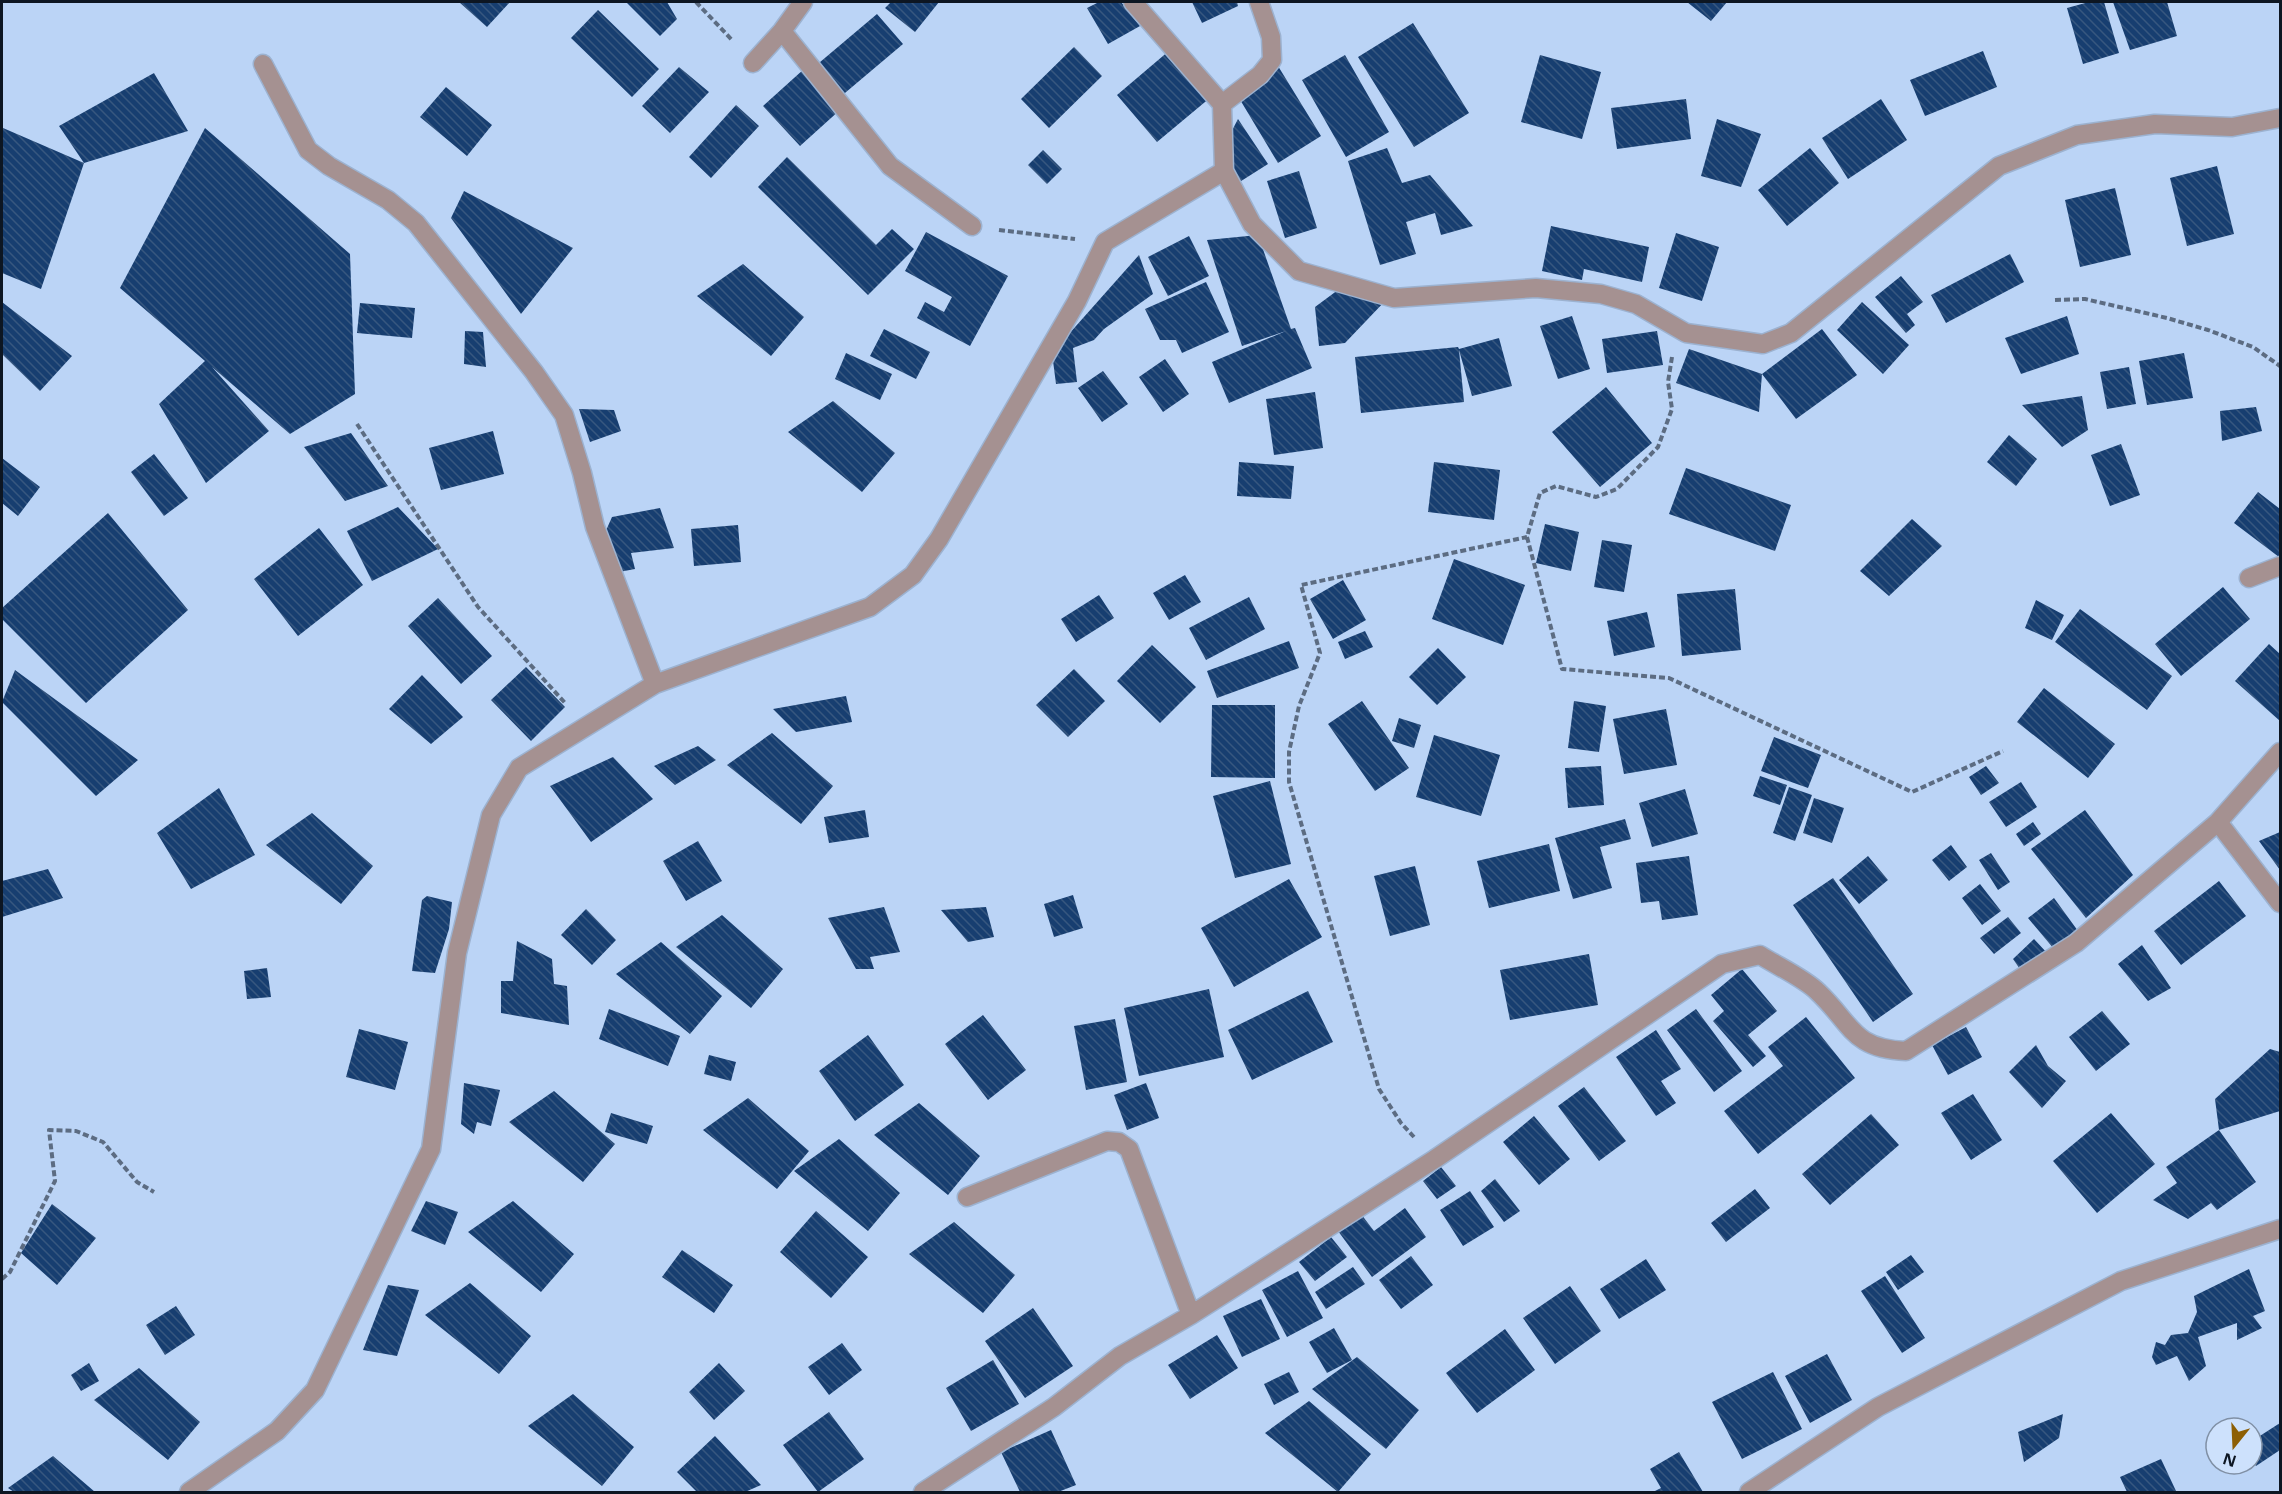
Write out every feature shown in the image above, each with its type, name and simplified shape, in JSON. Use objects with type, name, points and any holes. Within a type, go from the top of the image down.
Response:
[{"type":"street","points":[[753,63],[803,2]]},
{"type":"street","points":[[1132,2],[1222,104],[1224,171],[1252,224],[1299,271],[1394,298],[1536,288],[1601,294],[1636,304],[1686,333],[1762,344],[1791,333],[2000,166],[2077,135],[2155,124],[2232,127],[2280,118]]},
{"type":"street","points":[[1222,104],[1260,75],[1272,60],[1271,37],[1259,2]]},
{"type":"street","points":[[782,30],[890,166],[972,226]]},
{"type":"street","points":[[263,64],[308,150],[329,166],[388,200],[416,223],[534,372],[564,415],[582,473],[595,527],[655,684]]},
{"type":"street","points":[[189,1492],[277,1431],[315,1390],[431,1149],[457,952],[491,815],[519,768],[655,684],[870,607],[913,575],[939,539],[1077,301],[1105,242],[1224,171]]},
{"type":"street","points":[[2249,578],[2280,566]]},
{"type":"street","points":[[924,1492],[1054,1407],[1120,1356],[1191,1315],[1435,1159],[1722,964],[1760,955],[1817,991],[1856,1036],[1887,1050],[1906,1050],[2076,943],[2218,822],[2280,752]]},
{"type":"street","points":[[2218,822],[2280,903]]},
{"type":"street","points":[[967,1197],[1107,1141],[1119,1142],[1129,1149],[1191,1315]]},
{"type":"street","points":[[1749,1492],[1878,1407],[2121,1281],[2280,1229]]},
{"type":"path","points":[[696,2],[753,63]]},
{"type":"path","points":[[972,226],[1105,242]]},
{"type":"path","points":[[2055,300],[2085,299],[2208,330],[2253,347],[2280,366]]},
{"type":"path","points":[[1686,333],[1672,357],[1668,382],[1672,409],[1658,447],[1617,489],[1596,497],[1556,486],[1540,492],[1527,537],[1562,669],[1669,678],[1912,792],[2003,751]]},
{"type":"path","points":[[357,424],[478,607],[585,726]]},
{"type":"path","points":[[1435,1159],[1401,1123],[1379,1089],[1289,782],[1289,752],[1299,706],[1320,652],[1301,585],[1527,537]]},
{"type":"path","points":[[2,1279],[10,1272],[55,1181],[49,1130],[76,1131],[103,1142],[137,1182],[154,1192]]},
{"type":"building","points":[[459,2],[510,2],[487,27]]},
{"type":"building","points":[[626,2],[667,2],[677,19],[660,36]]},
{"type":"building","points":[[891,2],[939,2],[915,32],[885,8]]},
{"type":"building","points":[[1099,2],[1121,2],[1140,26],[1108,44],[1087,8]]},
{"type":"building","points":[[1192,2],[1237,2],[1238,6],[1202,23]]},
{"type":"building","points":[[1687,2],[1727,2],[1711,21]]},
{"type":"building","points":[[2089,2],[2104,2],[2119,53],[2083,64],[2067,8]]},
{"type":"building","points":[[2113,2],[2167,2],[2177,36],[2130,50]]},
{"type":"building","points":[[598,10],[659,69],[632,97],[571,38]]},
{"type":"building","points":[[877,14],[903,44],[839,98],[813,68]]},
{"type":"building","points":[[1413,23],[1469,113],[1414,147],[1358,57]]},
{"type":"building","points":[[1074,47],[1102,76],[1049,128],[1021,99]]},
{"type":"building","points":[[1170,50],[1211,97],[1157,142],[1117,95]]},
{"type":"building","points":[[1983,51],[1997,87],[1925,116],[1910,80]]},
{"type":"building","points":[[1345,55],[1389,132],[1346,157],[1302,80]]},
{"type":"building","points":[[1540,55],[1601,72],[1582,139],[1521,122]]},
{"type":"building","points":[[1278,66],[1321,136],[1278,163],[1239,98]]},
{"type":"building","points":[[679,67],[709,92],[670,133],[642,106]]},
{"type":"building","points":[[804,69],[841,109],[800,146],[763,106]]},
{"type":"building","points":[[154,73],[188,131],[84,163],[59,126]]},
{"type":"building","points":[[446,87],[492,125],[467,156],[420,117]]},
{"type":"building","points":[[1686,99],[1691,139],[1617,149],[1611,108]]},
{"type":"building","points":[[1881,99],[1907,140],[1848,179],[1822,138]]},
{"type":"building","points":[[736,105],[759,126],[711,178],[689,157]]},
{"type":"building","points":[[1238,119],[1268,164],[1238,183],[1225,144]]},
{"type":"building","points":[[1717,119],[1761,134],[1741,187],[1701,176]]},
{"type":"building","points":[[3,128],[84,163],[41,289],[2,273]]},
{"type":"building","points":[[205,128],[350,254],[355,394],[290,434],[212,367],[269,431],[206,483],[159,404],[205,361],[120,288]]},
{"type":"building","points":[[1387,148],[1402,183],[1430,175],[1473,226],[1441,235],[1435,213],[1406,222],[1416,254],[1380,265],[1348,161]]},
{"type":"building","points":[[1810,148],[1839,183],[1787,226],[1758,190]]},
{"type":"building","points":[[1043,150],[1062,169],[1047,184],[1028,165]]},
{"type":"building","points":[[787,157],[876,245],[892,229],[914,249],[868,295],[758,187]]},
{"type":"building","points":[[2217,166],[2234,234],[2187,246],[2170,178]]},
{"type":"building","points":[[1299,171],[1317,228],[1285,238],[1267,181]]},
{"type":"building","points":[[2115,188],[2131,255],[2080,267],[2065,200]]},
{"type":"building","points":[[464,191],[573,248],[521,314],[451,218]]},
{"type":"building","points":[[1551,226],[1649,247],[1642,282],[1584,269],[1582,280],[1542,271]]},
{"type":"building","points":[[926,232],[1008,276],[970,346],[917,318],[925,302],[944,312],[952,297],[905,271]]},
{"type":"building","points":[[1676,233],[1719,247],[1702,301],[1659,288]]},
{"type":"building","points":[[1258,235],[1291,329],[1295,328],[1312,368],[1229,403],[1212,362],[1286,331],[1242,346],[1207,240]]},
{"type":"building","points":[[1189,236],[1209,276],[1168,296],[1148,257]]},
{"type":"building","points":[[2010,254],[2024,282],[1946,323],[1931,295]]},
{"type":"building","points":[[1139,255],[1153,294],[1104,329],[1094,340],[1073,348],[1077,382],[1056,384],[1052,353]]},
{"type":"building","points":[[743,264],[804,317],[771,356],[697,296]]},
{"type":"building","points":[[1901,276],[1923,302],[1907,314],[1915,325],[1906,333],[1875,297]]},
{"type":"building","points":[[1206,282],[1229,332],[1182,353],[1176,340],[1160,340],[1145,309]]},
{"type":"building","points":[[1342,287],[1387,299],[1345,343],[1319,346],[1315,307]]},
{"type":"building","points":[[2,302],[72,356],[40,391],[2,354]]},
{"type":"building","points":[[1862,302],[1909,345],[1883,374],[1837,330]]},
{"type":"building","points":[[360,303],[415,308],[412,338],[357,333]]},
{"type":"building","points":[[1572,316],[1590,369],[1558,379],[1540,326]]},
{"type":"building","points":[[2067,316],[2079,354],[2021,374],[2005,338]]},
{"type":"building","points":[[884,329],[930,352],[916,379],[870,356]]},
{"type":"building","points":[[1822,329],[1857,375],[1796,419],[1762,374]]},
{"type":"building","points":[[465,331],[483,332],[486,367],[464,364]]},
{"type":"building","points":[[1657,331],[1663,365],[1607,373],[1602,339]]},
{"type":"building","points":[[1499,338],[1512,386],[1472,396],[1459,350],[1464,402],[1361,413],[1355,357],[1458,347],[1459,349]]},
{"type":"building","points":[[1689,349],[1762,374],[1759,412],[1676,383]]},
{"type":"building","points":[[846,353],[892,374],[880,400],[835,379]]},
{"type":"building","points":[[2184,353],[2193,398],[2147,405],[2139,361]]},
{"type":"building","points":[[1165,359],[1189,394],[1163,412],[1139,377]]},
{"type":"building","points":[[2129,367],[2136,404],[2107,409],[2100,372]]},
{"type":"building","points":[[1103,371],[1128,404],[1102,422],[1078,388]]},
{"type":"building","points":[[1606,387],[1652,443],[1600,487],[1552,432]]},
{"type":"building","points":[[1315,392],[1323,448],[1274,455],[1266,399]]},
{"type":"building","points":[[2082,396],[2088,430],[2062,447],[2022,405]]},
{"type":"building","points":[[833,401],[895,453],[862,492],[788,432]]},
{"type":"building","points":[[2256,407],[2262,431],[2222,441],[2220,411]]},
{"type":"building","points":[[579,409],[614,410],[621,431],[590,442]]},
{"type":"building","points":[[493,431],[504,474],[441,490],[429,448]]},
{"type":"building","points":[[351,433],[388,486],[345,501],[304,447]]},
{"type":"building","points":[[2009,435],[2037,459],[2016,486],[1987,462]]},
{"type":"building","points":[[2121,444],[2140,495],[2110,506],[2091,455]]},
{"type":"building","points":[[154,454],[188,498],[164,516],[131,472]]},
{"type":"building","points":[[2,458],[40,487],[18,516],[2,503]]},
{"type":"building","points":[[1239,462],[1294,466],[1291,499],[1237,496]]},
{"type":"building","points":[[1434,462],[1500,470],[1494,520],[1428,512]]},
{"type":"building","points":[[1686,468],[1791,505],[1775,551],[1669,514]]},
{"type":"building","points":[[2258,492],[2280,509],[2279,557],[2234,523]]},
{"type":"building","points":[[398,507],[438,549],[372,581],[347,531]]},
{"type":"building","points":[[660,508],[674,548],[631,553],[635,569],[619,572],[604,535],[612,517]]},
{"type":"building","points":[[108,513],[188,610],[86,703],[2,619],[2,608]]},
{"type":"building","points":[[1912,519],[1942,546],[1889,596],[1860,571]]},
{"type":"building","points":[[1545,524],[1579,532],[1571,571],[1536,563]]},
{"type":"building","points":[[738,525],[741,562],[694,566],[691,529]]},
{"type":"building","points":[[319,528],[363,585],[298,636],[254,579]]},
{"type":"building","points":[[1602,540],[1632,545],[1624,592],[1594,587]]},
{"type":"building","points":[[1454,559],[1525,585],[1503,645],[1432,619]]},
{"type":"building","points":[[1185,575],[1201,602],[1169,620],[1153,593]]},
{"type":"building","points":[[1343,580],[1366,620],[1333,639],[1310,599]]},
{"type":"building","points":[[2223,587],[2250,619],[2181,676],[2155,644]]},
{"type":"building","points":[[1735,589],[1741,650],[1682,656],[1677,594]]},
{"type":"building","points":[[1099,595],[1114,618],[1076,642],[1061,619]]},
{"type":"building","points":[[1249,597],[1265,629],[1206,660],[1189,628]]},
{"type":"building","points":[[438,598],[492,656],[461,684],[408,626]]},
{"type":"building","points":[[2036,600],[2064,615],[2052,640],[2025,628]]},
{"type":"building","points":[[2080,609],[2172,676],[2147,710],[2055,642]]},
{"type":"building","points":[[1647,612],[1655,647],[1614,656],[1607,621]]},
{"type":"building","points":[[1365,631],[1373,647],[1345,659],[1338,642]]},
{"type":"building","points":[[1289,641],[1299,668],[1217,698],[1207,671]]},
{"type":"building","points":[[2269,644],[2280,654],[2280,721],[2235,681]]},
{"type":"building","points":[[1152,645],[1196,687],[1160,723],[1117,681]]},
{"type":"building","points":[[1438,648],[1466,677],[1437,705],[1409,677]]},
{"type":"building","points":[[526,667],[565,707],[531,741],[491,700]]},
{"type":"building","points":[[1074,669],[1105,701],[1068,737],[1036,705]]},
{"type":"building","points":[[15,670],[138,760],[96,796],[2,702]]},
{"type":"building","points":[[422,675],[463,717],[431,744],[389,709]]},
{"type":"building","points":[[2044,688],[2115,744],[2088,778],[2017,722]]},
{"type":"building","points":[[846,696],[852,722],[796,732],[773,709]]},
{"type":"building","points":[[1362,701],[1409,768],[1375,791],[1328,724]]},
{"type":"building","points":[[1574,701],[1606,706],[1599,752],[1568,748]]},
{"type":"building","points":[[1212,705],[1275,705],[1275,778],[1211,777]]},
{"type":"building","points":[[1666,709],[1677,765],[1624,774],[1613,719]]},
{"type":"building","points":[[1399,718],[1421,725],[1414,748],[1392,741]]},
{"type":"building","points":[[772,733],[833,786],[801,824],[727,765]]},
{"type":"building","points":[[1434,735],[1500,755],[1481,816],[1416,797]]},
{"type":"building","points":[[1774,737],[1821,755],[1808,788],[1761,771]]},
{"type":"building","points":[[698,746],[716,760],[675,785],[654,766]]},
{"type":"building","points":[[613,757],[653,799],[591,842],[550,786]]},
{"type":"building","points":[[1601,766],[1604,805],[1568,808],[1565,768]]},
{"type":"building","points":[[1986,766],[1999,783],[1981,795],[1969,777]]},
{"type":"building","points":[[1760,776],[1787,785],[1780,805],[1753,796]]},
{"type":"building","points":[[1270,781],[1291,864],[1235,878],[1213,796]]},
{"type":"building","points":[[2021,782],[2037,807],[2006,827],[1989,802]]},
{"type":"building","points":[[1789,787],[1812,795],[1795,841],[1773,833]]},
{"type":"building","points":[[219,788],[255,855],[191,889],[157,833]]},
{"type":"building","points":[[1685,789],[1698,834],[1652,847],[1639,803]]},
{"type":"building","points":[[1814,798],[1844,808],[1832,843],[1803,833]]},
{"type":"building","points":[[865,810],[869,837],[829,843],[824,817]]},
{"type":"building","points":[[2085,810],[2133,875],[2086,918],[2031,849]]},
{"type":"building","points":[[312,813],[373,866],[341,904],[266,845]]},
{"type":"building","points":[[1625,819],[1631,839],[1600,847],[1612,888],[1573,899],[1555,838]]},
{"type":"building","points":[[2033,822],[2041,834],[2024,846],[2016,834]]},
{"type":"building","points":[[2280,832],[2280,870],[2259,841]]},
{"type":"building","points":[[698,841],[722,881],[686,901],[663,861]]},
{"type":"building","points":[[1549,844],[1560,891],[1489,908],[1477,861]]},
{"type":"building","points":[[1951,845],[1967,867],[1949,881],[1932,860]]},
{"type":"building","points":[[1991,853],[2010,882],[1998,890],[1979,860]]},
{"type":"building","points":[[1689,856],[1698,915],[1662,920],[1659,901],[1641,903],[1636,863]]},
{"type":"building","points":[[1868,856],[1888,880],[1859,904],[1839,880]]},
{"type":"building","points":[[1415,866],[1430,925],[1390,936],[1374,876]]},
{"type":"building","points":[[48,869],[63,898],[2,917],[2,881]]},
{"type":"building","points":[[1833,878],[1913,994],[1873,1022],[1793,905]]},
{"type":"building","points":[[1289,879],[1322,937],[1234,987],[1201,928]]},
{"type":"building","points":[[2219,881],[2246,916],[2181,965],[2154,931]]},
{"type":"building","points":[[1980,884],[2001,911],[1982,925],[1962,898]]},
{"type":"building","points":[[1073,895],[1083,928],[1054,937],[1044,904]]},
{"type":"building","points":[[427,896],[452,902],[449,929],[435,973],[412,971],[422,900]]},
{"type":"building","points":[[2054,898],[2078,931],[2054,949],[2028,918]]},
{"type":"building","points":[[884,907],[900,952],[870,957],[874,969],[856,969],[828,918]]},
{"type":"building","points":[[986,907],[994,937],[968,942],[941,910]]},
{"type":"building","points":[[586,909],[616,940],[592,965],[561,935]]},
{"type":"building","points":[[722,915],[783,969],[751,1008],[676,947]]},
{"type":"building","points":[[2008,917],[2021,933],[1994,954],[1980,938]]},
{"type":"building","points":[[2034,939],[2048,954],[2022,972],[2013,959]]},
{"type":"building","points":[[517,941],[552,959],[554,984],[567,986],[569,1025],[501,1013],[501,981],[513,981]]},
{"type":"building","points":[[661,942],[722,996],[690,1034],[616,974]]},
{"type":"building","points":[[2142,945],[2171,988],[2148,1001],[2118,964]]},
{"type":"building","points":[[1589,954],[1598,1005],[1510,1020],[1500,970]]},
{"type":"building","points":[[267,968],[271,997],[247,999],[244,971]]},
{"type":"building","points":[[1742,969],[1777,1011],[1748,1035],[1766,1056],[1753,1067],[1713,1021],[1724,1011],[1711,995]]},
{"type":"building","points":[[1209,989],[1224,1057],[1139,1076],[1124,1008]]},
{"type":"building","points":[[1308,991],[1333,1042],[1252,1080],[1228,1030]]},
{"type":"building","points":[[609,1009],[680,1036],[668,1066],[599,1039]]},
{"type":"building","points":[[1696,1009],[1742,1071],[1714,1092],[1667,1030]]},
{"type":"building","points":[[2102,1011],[2130,1044],[2096,1071],[2069,1037]]},
{"type":"building","points":[[983,1015],[1026,1070],[988,1100],[945,1044]]},
{"type":"building","points":[[1806,1017],[1855,1078],[1758,1154],[1724,1111],[1783,1066],[1768,1047]]},
{"type":"building","points":[[1115,1019],[1127,1082],[1086,1090],[1074,1026]]},
{"type":"building","points":[[1966,1027],[1982,1057],[1948,1075],[1932,1045]]},
{"type":"building","points":[[359,1029],[408,1042],[395,1090],[346,1077]]},
{"type":"building","points":[[1656,1030],[1681,1069],[1661,1081],[1676,1103],[1656,1116],[1616,1057]]},
{"type":"building","points":[[868,1035],[904,1085],[855,1121],[819,1071]]},
{"type":"building","points":[[2036,1045],[2048,1066],[2066,1081],[2042,1108],[2009,1072]]},
{"type":"building","points":[[2270,1049],[2280,1052],[2280,1111],[2219,1130],[2215,1099]]},
{"type":"building","points":[[709,1055],[736,1062],[731,1081],[704,1074]]},
{"type":"building","points":[[464,1083],[500,1090],[491,1126],[477,1122],[474,1134],[461,1124]]},
{"type":"building","points":[[1146,1083],[1159,1118],[1127,1130],[1114,1095]]},
{"type":"building","points":[[1584,1087],[1626,1141],[1599,1161],[1558,1106]]},
{"type":"building","points":[[554,1091],[615,1144],[583,1182],[509,1122]]},
{"type":"building","points":[[1973,1094],[2002,1140],[1971,1160],[1941,1113]]},
{"type":"building","points":[[748,1098],[809,1151],[777,1189],[703,1130]]},
{"type":"building","points":[[919,1103],[980,1156],[948,1195],[874,1135]]},
{"type":"building","points":[[611,1113],[653,1126],[647,1144],[605,1132]]},
{"type":"building","points":[[2111,1113],[2155,1164],[2097,1213],[2053,1161]]},
{"type":"building","points":[[1871,1114],[1899,1145],[1830,1205],[1802,1174]]},
{"type":"building","points":[[1534,1116],[1570,1159],[1539,1185],[1503,1142]]},
{"type":"building","points":[[2219,1130],[2256,1182],[2217,1210],[2211,1203],[2188,1219],[2153,1200],[2177,1183],[2166,1167]]},
{"type":"building","points":[[839,1139],[900,1193],[868,1231],[794,1171]]},
{"type":"building","points":[[1441,1167],[1456,1186],[1437,1199],[1423,1181]]},
{"type":"building","points":[[1495,1179],[1520,1211],[1504,1222],[1481,1191]]},
{"type":"building","points":[[1755,1189],[1770,1208],[1726,1242],[1711,1223]]},
{"type":"building","points":[[1470,1191],[1494,1227],[1463,1246],[1440,1210]]},
{"type":"building","points":[[426,1201],[458,1212],[445,1245],[411,1231]]},
{"type":"building","points":[[513,1201],[574,1254],[541,1292],[468,1232]]},
{"type":"building","points":[[52,1204],[96,1238],[57,1285],[21,1253]]},
{"type":"building","points":[[1405,1208],[1426,1237],[1372,1277],[1338,1231],[1361,1214],[1374,1231]]},
{"type":"building","points":[[816,1211],[868,1257],[831,1298],[780,1252]]},
{"type":"building","points":[[954,1222],[1015,1275],[983,1313],[909,1254]]},
{"type":"building","points":[[1331,1237],[1347,1257],[1315,1281],[1299,1262]]},
{"type":"building","points":[[682,1250],[733,1285],[714,1313],[662,1277]]},
{"type":"building","points":[[1911,1255],[1924,1272],[1898,1290],[1886,1272]]},
{"type":"building","points":[[1411,1256],[1433,1285],[1401,1309],[1379,1280]]},
{"type":"building","points":[[1646,1259],[1666,1290],[1619,1319],[1600,1289]]},
{"type":"building","points":[[1353,1267],[1365,1284],[1326,1309],[1315,1292]]},
{"type":"building","points":[[2249,1269],[2265,1311],[2253,1316],[2262,1328],[2237,1340],[2237,1323],[2198,1337],[2206,1366],[2189,1381],[2177,1356],[2156,1365],[2152,1357],[2156,1342],[2165,1345],[2171,1335],[2188,1333],[2197,1312],[2194,1296]]},
{"type":"building","points":[[1298,1271],[1323,1318],[1287,1337],[1262,1290]]},
{"type":"building","points":[[1885,1276],[1925,1338],[1902,1353],[1861,1291]]},
{"type":"building","points":[[470,1283],[531,1336],[499,1374],[425,1315]]},
{"type":"building","points":[[388,1285],[419,1290],[397,1356],[363,1350]]},
{"type":"building","points":[[1570,1286],[1601,1331],[1555,1364],[1523,1318]]},
{"type":"building","points":[[1261,1299],[1280,1339],[1242,1357],[1223,1316]]},
{"type":"building","points":[[176,1306],[195,1335],[165,1355],[146,1325]]},
{"type":"building","points":[[1033,1308],[1073,1366],[1025,1398],[985,1341]]},
{"type":"building","points":[[1334,1328],[1352,1360],[1327,1373],[1309,1342]]},
{"type":"building","points":[[1505,1329],[1535,1370],[1477,1413],[1446,1373]]},
{"type":"building","points":[[1217,1335],[1238,1368],[1190,1399],[1168,1365]]},
{"type":"building","points":[[842,1343],[862,1370],[829,1395],[808,1367]]},
{"type":"building","points":[[1827,1354],[1852,1400],[1810,1423],[1785,1376]]},
{"type":"building","points":[[1357,1357],[1419,1410],[1386,1449],[1312,1389]]},
{"type":"building","points":[[993,1360],[1019,1404],[971,1431],[946,1388]]},
{"type":"building","points":[[89,1363],[99,1381],[81,1391],[71,1375]]},
{"type":"building","points":[[719,1363],[745,1391],[714,1420],[689,1392]]},
{"type":"building","points":[[139,1368],[200,1422],[168,1460],[94,1400]]},
{"type":"building","points":[[1289,1372],[1299,1392],[1274,1405],[1264,1384]]},
{"type":"building","points":[[1773,1372],[1802,1429],[1742,1459],[1712,1402]]},
{"type":"building","points":[[573,1394],[634,1447],[602,1486],[528,1426]]},
{"type":"building","points":[[1309,1401],[1371,1454],[1338,1492],[1265,1433]]},
{"type":"building","points":[[829,1412],[864,1459],[818,1492],[783,1445]]},
{"type":"building","points":[[2063,1414],[2059,1438],[2024,1462],[2018,1432]]},
{"type":"building","points":[[2280,1423],[2280,1450],[2264,1461],[2264,1433]]},
{"type":"building","points":[[1051,1430],[1076,1485],[1058,1492],[1020,1492],[1001,1452]]},
{"type":"building","points":[[715,1436],[761,1485],[745,1492],[697,1492],[677,1472]]},
{"type":"building","points":[[1679,1452],[1703,1492],[1653,1492],[1661,1488],[1650,1469]]},
{"type":"building","points":[[53,1456],[95,1492],[14,1492],[8,1488]]},
{"type":"building","points":[[2161,1459],[2176,1491],[2127,1492],[2120,1477]]}]
